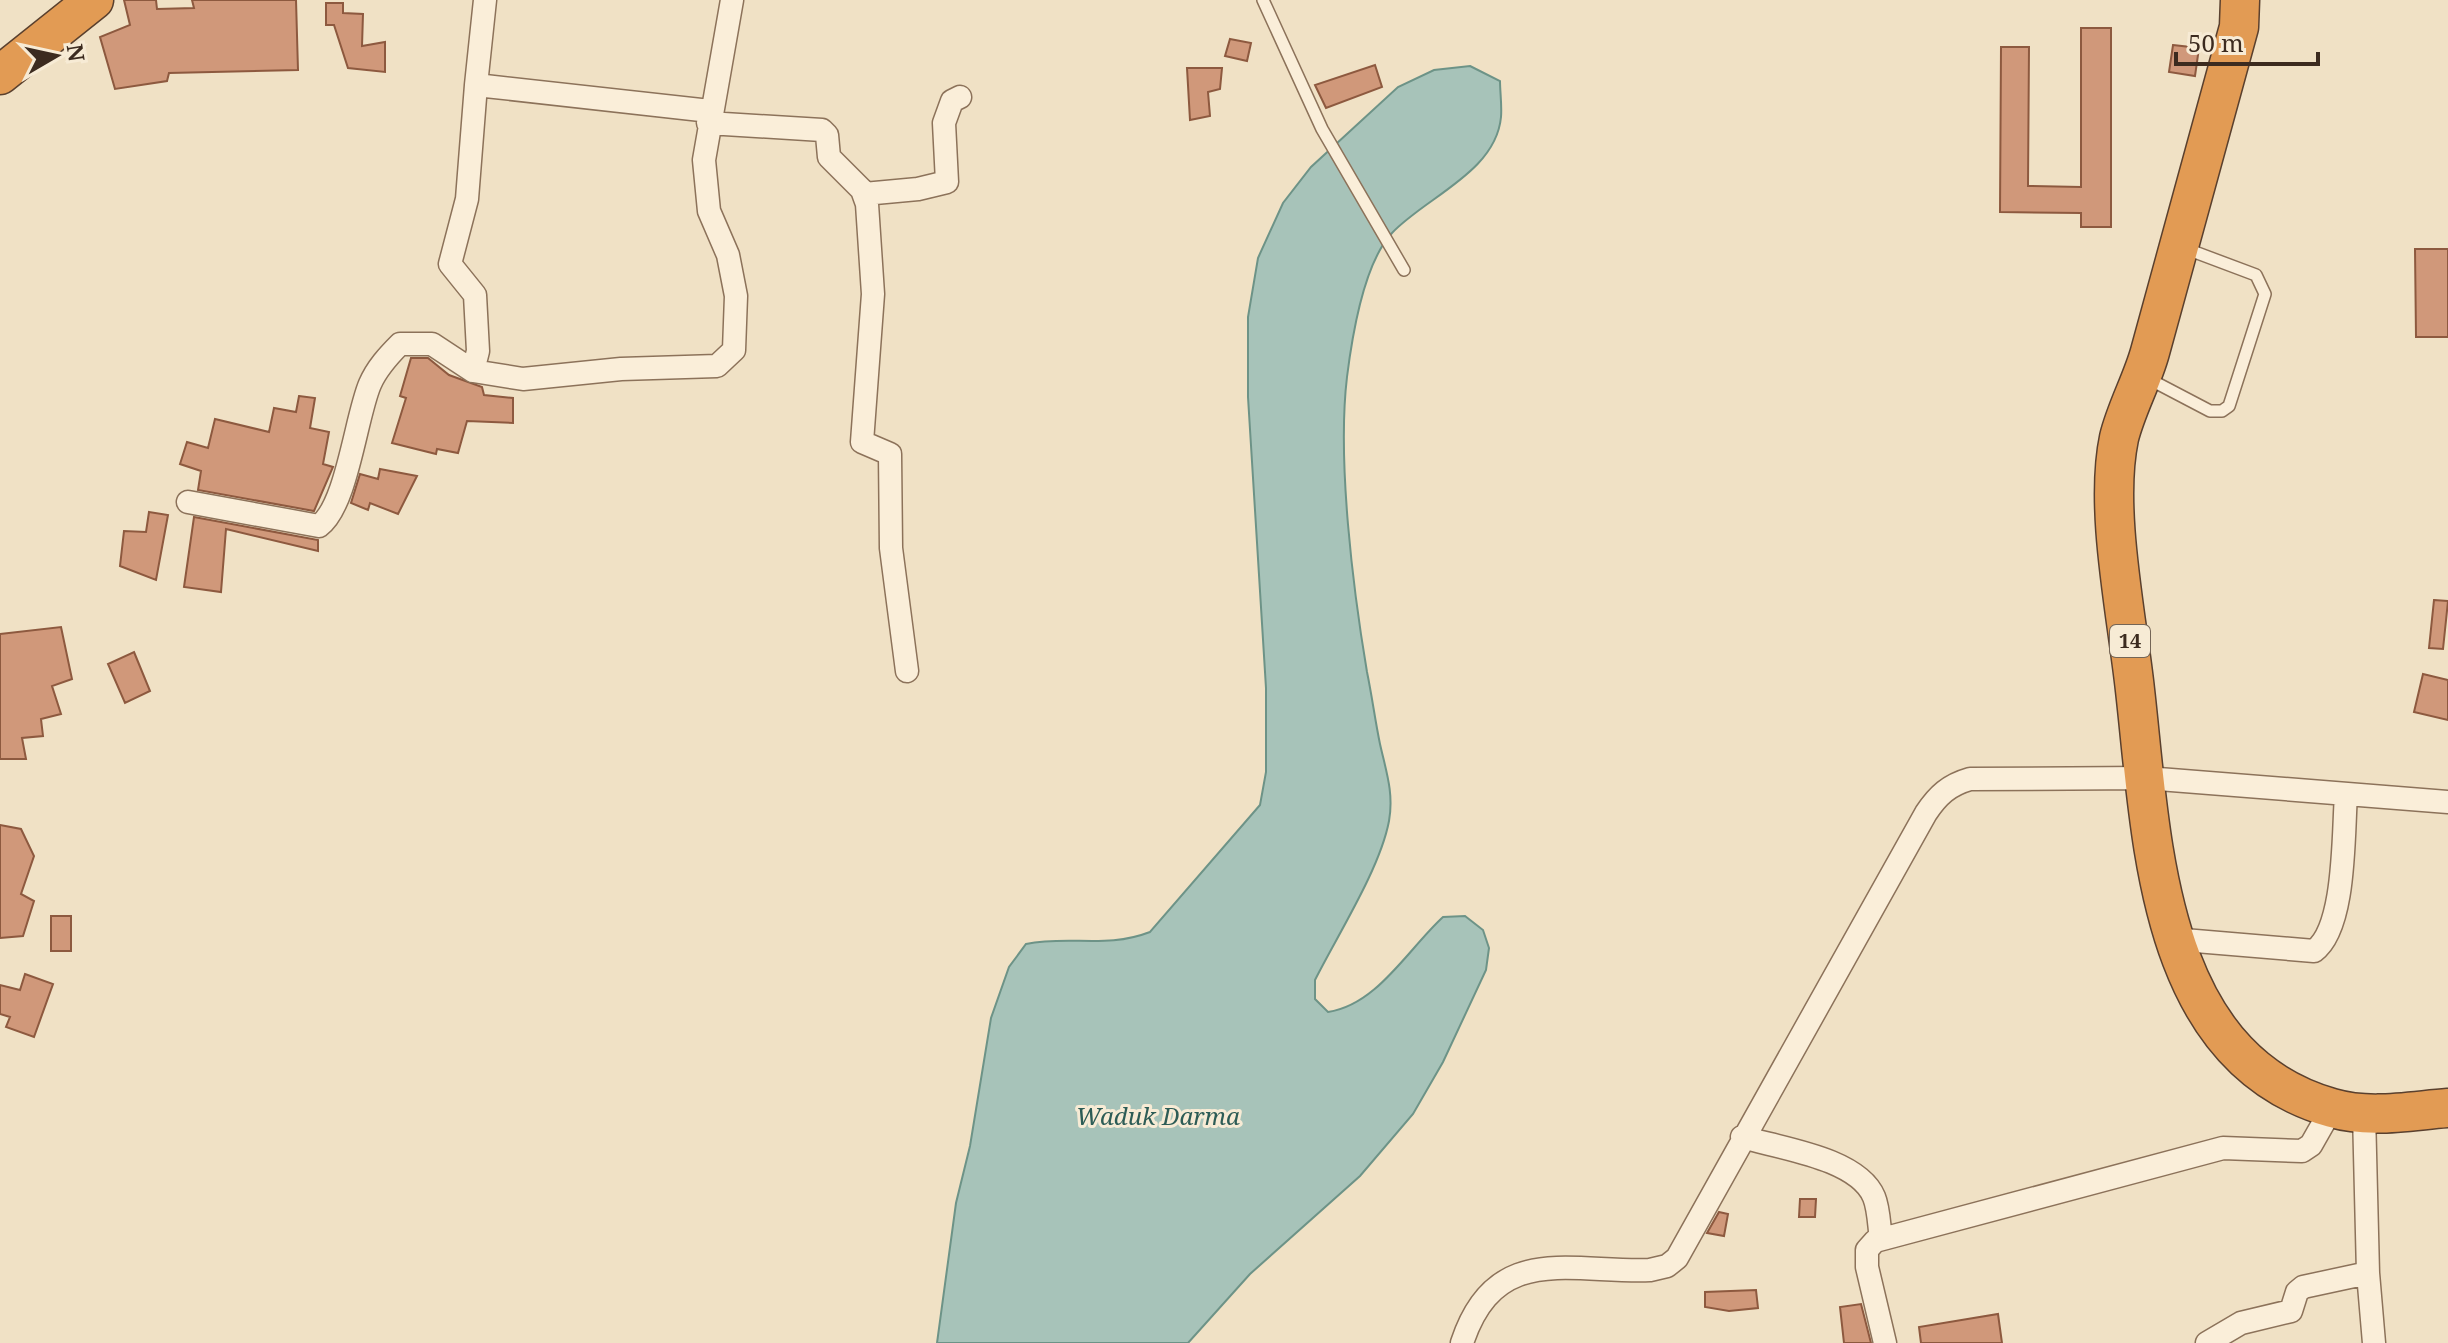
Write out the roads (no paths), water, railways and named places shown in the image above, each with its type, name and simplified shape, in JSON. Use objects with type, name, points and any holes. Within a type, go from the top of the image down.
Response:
[{"type":"highway","points":[[0,75],[92,0]]},
{"type":"highway","name":"14","points":[[2240,0],[2239,27],[2179,246],[2143,376],[2119,437],[2115,492],[2146,778],[2172,939],[2201,1003],[2247,1060],[2273,1079],[2348,1110],[2448,1108]]},
{"type":"street","points":[[473,371],[478,351],[475,295],[450,264],[467,199],[485,0]]},
{"type":"street","points":[[188,502],[319,526],[328,517],[338,494],[369,386],[380,365],[400,344],[432,344],[473,371],[523,379],[621,369],[717,366],[729,358],[734,350],[736,296],[728,255],[709,211],[704,160],[709,117],[732,0]]},
{"type":"street","points":[[476,85],[822,130],[832,162],[864,194],[871,239],[873,294],[862,442],[890,454],[891,548],[907,671]]},
{"type":"street","points":[[864,194],[918,189],[947,182],[944,123],[952,101],[960,97]]},
{"type":"street","points":[[1462,1343],[1469,1325],[1506,1278],[1541,1268],[1636,1270],[1667,1266],[1685,1246],[1742,1137],[1937,797],[1953,784],[1970,779],[2146,778],[2448,802]]},
{"type":"street","points":[[2172,939],[2314,951],[2323,944],[2331,927],[2339,891],[2346,795]]},
{"type":"street","points":[[1885,1343],[1867,1267],[1867,1250],[1881,1239],[2223,1148],[2302,1151],[2348,1110]]},
{"type":"street","points":[[2348,1110],[2374,1343]]},
{"type":"street","points":[[1742,1137],[1828,1160],[1866,1184],[1875,1198],[1881,1239]]},
{"type":"street","points":[[2207,1343],[2241,1323],[2291,1311],[2297,1292],[2303,1287],[2368,1273]]},
{"type":"lane","points":[[1263,0],[1322,129],[1404,270]]},
{"type":"lane","points":[[2143,376],[2210,411],[2222,411],[2229,406],[2265,294],[2256,275],[2179,246]]},
{"type":"water","name":"Waduk Darma","points":[[1470,66],[1500,81],[1501,117],[1496,136],[1487,153],[1473,168],[1406,220],[1382,246],[1367,281],[1352,342],[1344,410],[1348,524],[1362,639],[1391,801],[1389,821],[1377,860],[1315,980],[1315,999],[1328,1012],[1362,999],[1391,974],[1443,917],[1465,916],[1483,930],[1489,948],[1486,970],[1443,1062],[1413,1114],[1360,1176],[1250,1274],[1188,1343],[937,1343],[956,1203],[970,1146],[991,1018],[1009,967],[1026,944],[1118,940],[1150,932],[1260,805],[1266,772],[1266,688],[1248,397],[1248,317],[1258,258],[1283,203],[1311,167],[1398,87],[1434,70]]}]
